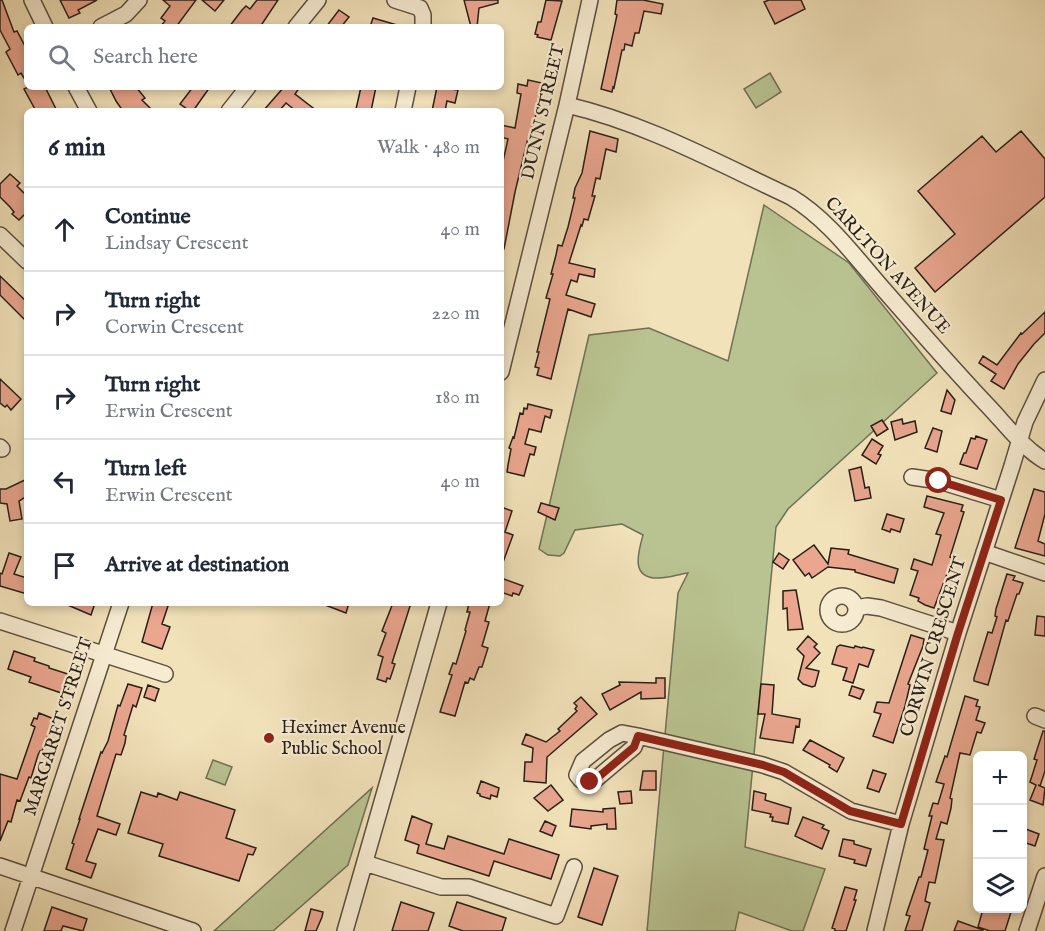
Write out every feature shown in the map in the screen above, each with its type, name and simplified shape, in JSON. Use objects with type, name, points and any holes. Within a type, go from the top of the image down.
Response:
[{"type":"street","points":[[32,0],[44,24]]},
{"type":"street","points":[[107,24],[126,14],[139,0]]},
{"type":"street","points":[[298,24],[318,0]]},
{"type":"street","points":[[395,0],[420,8],[423,24]]},
{"type":"street","name":"DUNN STREET","points":[[504,360],[567,105],[590,0]]},
{"type":"street","points":[[78,90],[87,108]]},
{"type":"street","points":[[231,108],[246,90]]},
{"type":"street","points":[[404,108],[407,90]]},
{"type":"street","name":"CARLTON AVENUE","points":[[567,105],[586,109],[655,135],[805,205],[839,237],[943,358],[1019,440],[1033,454],[1045,461]]},
{"type":"street","points":[[0,235],[24,258]]},
{"type":"street","name":"CORWIN CRESCENT","points":[[875,931],[901,824],[958,633],[1025,422],[1045,380]]},
{"type":"street","points":[[912,477],[939,481],[1001,500]]},
{"type":"street","points":[[984,552],[1045,573]]},
{"type":"street","name":"MARGARET STREET","points":[[13,931],[120,606]]},
{"type":"street","points":[[348,930],[439,606]]},
{"type":"street","points":[[856,608],[874,607],[958,633]]},
{"type":"street","points":[[0,621],[165,674]]},
{"type":"street","points":[[638,736],[784,772],[850,811],[901,824]]},
{"type":"street","points":[[365,863],[441,887],[469,887],[556,916],[573,867]]},
{"type":"street","points":[[0,866],[193,931]]},
{"type":"street","points":[[1027,931],[1045,876]]},
{"type":"green space","points":[[770,73],[781,92],[756,108],[744,89]]},
{"type":"green space","points":[[764,205],[849,263],[937,373],[788,509],[776,527],[745,847],[825,869],[803,931],[792,931],[739,912],[735,931],[647,931],[678,593],[688,573],[659,578],[644,574],[638,564],[643,535],[622,524],[575,530],[564,553],[560,556],[548,555],[539,549],[589,335],[649,328],[728,361]]},
{"type":"green space","points":[[213,760],[232,767],[225,785],[206,778]]},
{"type":"green space","points":[[372,788],[348,865],[273,931],[214,931]]},
{"type":"building","points":[[0,0],[2,0],[14,32],[17,31],[24,44],[24,78],[21,73],[18,75],[6,52],[10,49],[0,30]]},
{"type":"building","points":[[60,0],[97,0],[78,10],[80,13],[69,18]]},
{"type":"building","points":[[163,0],[196,0],[178,24],[162,24],[165,21],[161,18],[170,6]]},
{"type":"building","points":[[202,0],[224,0],[215,11]]},
{"type":"building","points":[[257,0],[278,0],[262,24],[231,24],[246,6],[250,9]]},
{"type":"building","points":[[464,0],[498,0],[498,3],[479,8],[477,24],[470,24]]},
{"type":"building","points":[[546,0],[562,1],[551,40],[537,37],[538,35],[535,34],[538,22],[541,22]]},
{"type":"building","points":[[617,0],[643,0],[663,4],[661,14],[644,11],[639,33],[635,33],[632,46],[625,44],[622,50],[612,92],[601,89],[617,15],[615,14]]},
{"type":"building","points":[[801,0],[805,9],[775,24],[764,2]]},
{"type":"building","points":[[339,10],[349,17],[343,24],[328,24]]},
{"type":"building","points":[[373,18],[394,24],[371,24]]},
{"type":"building","points":[[528,80],[542,83],[531,139],[528,138],[515,192],[504,249],[504,157],[508,139],[504,138],[504,126],[515,128],[521,94],[517,93],[518,84],[527,86]]},
{"type":"building","points":[[25,90],[46,90],[56,108],[34,108]]},
{"type":"building","points":[[110,90],[138,90],[145,98],[142,100],[150,108],[121,108]]},
{"type":"building","points":[[191,90],[208,90],[195,108],[186,108],[180,104]]},
{"type":"building","points":[[281,90],[298,90],[295,94],[313,108],[292,108],[286,103],[282,108],[266,108]]},
{"type":"building","points":[[360,90],[375,90],[372,108],[356,108]]},
{"type":"building","points":[[436,90],[458,90],[455,103],[447,101],[446,108],[433,108]]},
{"type":"building","points":[[590,131],[618,139],[616,152],[606,149],[600,179],[596,178],[592,196],[595,196],[588,220],[584,219],[581,225],[569,263],[595,269],[594,277],[579,274],[577,282],[571,280],[566,295],[595,304],[591,317],[568,309],[551,379],[537,375],[539,368],[535,367],[539,352],[537,352],[550,299],[546,298],[553,274],[551,274],[558,245],[562,246],[568,227],[575,188],[582,173]]},
{"type":"building","points":[[1021,131],[1045,159],[1045,197],[935,292],[915,268],[955,234],[918,191],[982,136],[996,152]]},
{"type":"building","points":[[10,174],[20,183],[17,186],[24,193],[24,215],[19,220],[0,197],[0,184]]},
{"type":"building","points":[[0,276],[24,299],[24,319],[0,295]]},
{"type":"building","points":[[1045,312],[1045,333],[1018,364],[1004,389],[991,381],[996,374],[979,363],[983,356],[997,365],[1021,333]]},
{"type":"building","points":[[0,379],[21,399],[11,410],[7,405],[5,407],[0,403]]},
{"type":"building","points":[[947,390],[955,400],[951,414],[941,411]]},
{"type":"building","points":[[528,404],[552,410],[550,418],[545,416],[541,432],[529,429],[525,444],[536,447],[534,455],[530,454],[524,476],[507,472],[511,449],[509,448],[520,413],[523,414]]},
{"type":"building","points":[[902,419],[903,424],[915,421],[917,432],[895,440],[891,422]]},
{"type":"building","points":[[882,420],[888,429],[877,436],[871,426]]},
{"type":"building","points":[[933,428],[942,431],[937,452],[925,448]]},
{"type":"building","points":[[976,436],[987,440],[977,469],[960,464],[971,438],[975,439]]},
{"type":"building","points":[[872,439],[883,446],[876,464],[862,455]]},
{"type":"building","points":[[861,467],[865,488],[869,487],[871,498],[855,501],[849,470]]},
{"type":"building","points":[[24,480],[24,498],[19,501],[22,519],[10,521],[7,504],[0,503],[0,489],[6,489]]},
{"type":"building","points":[[1034,489],[1045,492],[1045,514],[1038,541],[1045,544],[1045,556],[1015,548]]},
{"type":"building","points":[[927,496],[963,505],[961,511],[964,512],[950,557],[953,558],[934,608],[910,595],[918,571],[911,569],[914,559],[932,565],[941,535],[936,534],[944,513],[924,507]]},
{"type":"building","points":[[541,503],[559,508],[555,520],[538,512]]},
{"type":"building","points":[[504,508],[512,511],[505,532],[513,535],[504,560]]},
{"type":"building","points":[[887,514],[904,519],[900,532],[882,529]]},
{"type":"building","points":[[814,545],[828,564],[831,548],[849,550],[848,554],[898,569],[894,583],[855,572],[855,570],[828,567],[812,578],[809,573],[805,576],[793,560]]},
{"type":"building","points":[[9,553],[21,557],[14,574],[24,577],[24,593],[0,586],[0,573],[2,574]]},
{"type":"building","points":[[779,553],[789,560],[783,569],[773,562]]},
{"type":"building","points":[[1007,574],[1015,576],[1013,580],[1023,583],[1008,621],[1006,620],[988,685],[974,681],[974,678],[988,632],[992,633],[997,617],[995,616],[996,609]]},
{"type":"building","points":[[504,579],[523,586],[519,595],[513,593],[512,596],[504,593]]},
{"type":"building","points":[[796,590],[803,629],[788,630],[787,608],[783,609],[783,591]]},
{"type":"building","points":[[70,606],[94,606],[91,615]]},
{"type":"building","points":[[152,606],[168,606],[162,624],[170,627],[162,649],[142,642]]},
{"type":"building","points":[[328,606],[348,606],[346,613]]},
{"type":"building","points":[[392,606],[410,606],[392,663],[395,664],[390,679],[387,678],[386,682],[377,679],[383,657],[378,655],[386,633],[382,631]]},
{"type":"building","points":[[468,606],[489,606],[485,621],[489,622],[482,646],[488,648],[482,667],[479,667],[474,680],[470,678],[468,683],[465,682],[455,716],[440,712],[452,675],[449,674],[453,663],[456,664],[466,631],[470,612],[467,612]]},
{"type":"building","points":[[1037,616],[1045,617],[1045,636],[1035,635]]},
{"type":"building","points":[[911,635],[924,639],[923,646],[908,684],[910,685],[905,706],[893,743],[873,736],[881,714],[874,712],[877,702],[889,703]]},
{"type":"building","points":[[808,636],[817,644],[814,647],[820,653],[806,668],[819,671],[815,686],[812,687],[803,684],[798,679],[804,656],[797,649]]},
{"type":"building","points":[[840,645],[874,650],[868,667],[859,664],[853,683],[843,680],[847,668],[832,664],[837,647]]},
{"type":"building","points":[[14,651],[35,658],[34,661],[49,666],[49,668],[71,675],[67,695],[29,682],[31,677],[8,669]]},
{"type":"building","points":[[656,678],[665,678],[665,698],[641,699],[641,692],[610,710],[602,694],[620,685],[619,682],[656,683]]},
{"type":"building","points":[[128,684],[142,688],[136,707],[133,705],[124,735],[126,736],[125,743],[121,755],[116,754],[97,816],[120,824],[116,835],[98,829],[86,861],[96,864],[91,878],[66,869],[79,819],[101,752],[108,741],[118,705],[120,706]]},
{"type":"building","points":[[761,684],[774,685],[772,714],[800,719],[799,727],[796,726],[793,743],[760,738],[765,714],[758,714]]},
{"type":"building","points":[[148,685],[159,689],[155,701],[144,697]]},
{"type":"building","points":[[852,686],[864,690],[860,699],[849,695]]},
{"type":"building","points":[[965,696],[978,700],[976,706],[980,707],[976,720],[985,723],[981,733],[977,732],[970,755],[960,753],[947,824],[941,822],[936,839],[944,840],[935,883],[929,882],[925,901],[930,903],[922,931],[905,931],[910,916],[906,915],[919,877],[921,877],[928,850],[924,849],[932,816],[929,816],[933,803],[938,804],[944,784],[936,782],[945,756],[947,757]]},
{"type":"building","points":[[581,697],[597,714],[547,757],[546,783],[524,781],[525,762],[532,762],[533,748],[522,744],[526,734],[546,742],[560,731],[558,729],[577,711],[574,703]]},
{"type":"building","points":[[39,713],[54,719],[42,751],[38,755],[31,778],[29,777],[20,801],[17,800],[11,822],[8,821],[0,841],[0,774],[17,779],[35,727],[31,725]]},
{"type":"building","points":[[1043,731],[1045,731],[1045,771],[1040,786],[1045,788],[1043,805],[1030,800],[1036,785],[1030,782],[1037,760],[1034,759]]},
{"type":"building","points":[[810,740],[844,758],[837,772],[829,767],[830,765],[803,750]]},
{"type":"building","points":[[873,770],[886,774],[879,792],[867,788]]},
{"type":"building","points":[[643,771],[656,771],[656,790],[640,790]]},
{"type":"building","points":[[481,781],[499,788],[497,797],[491,795],[490,799],[477,793]]},
{"type":"building","points":[[551,785],[563,800],[548,811],[534,798]]},
{"type":"building","points":[[631,791],[632,803],[620,804],[618,792]]},
{"type":"building","points":[[754,791],[766,794],[765,800],[791,808],[788,824],[772,821],[771,814],[752,810]]},
{"type":"building","points":[[141,792],[157,797],[158,793],[177,800],[180,792],[235,810],[226,838],[256,848],[253,855],[248,854],[239,881],[159,856],[163,844],[128,833]]},
{"type":"building","points":[[615,808],[616,829],[607,829],[607,824],[591,826],[591,829],[570,826],[572,809],[603,812],[603,809]]},
{"type":"building","points":[[412,816],[432,824],[426,844],[444,849],[448,836],[504,854],[509,839],[559,855],[551,879],[494,861],[489,876],[417,853],[419,845],[405,840]]},
{"type":"building","points":[[803,817],[824,825],[822,828],[829,831],[822,849],[795,836]]},
{"type":"building","points":[[545,821],[556,826],[552,836],[540,831]]},
{"type":"building","points":[[1027,830],[1039,834],[1035,846],[1027,843]]},
{"type":"building","points":[[843,839],[854,841],[854,844],[871,849],[866,866],[854,863],[855,860],[839,856]]},
{"type":"building","points":[[594,868],[618,876],[602,925],[578,917]]},
{"type":"building","points":[[845,887],[857,890],[854,900],[856,900],[846,931],[835,931],[832,928]]},
{"type":"building","points":[[401,902],[434,913],[428,931],[392,931]]},
{"type":"building","points":[[457,902],[506,918],[502,931],[463,931],[449,926]]},
{"type":"building","points":[[52,907],[87,919],[83,931],[63,926],[61,931],[44,931]]},
{"type":"building","points":[[311,909],[323,912],[322,917],[316,931],[305,931]]},
{"type":"building","points":[[982,913],[1011,913],[1005,931],[990,931],[978,927]]},
{"type":"building","points":[[958,921],[983,930],[954,931]]},
{"type":"place","name":"Heximer Avenue Public School","points":[[269,738]]},
{"type":"route","points":[[590,782],[634,747],[638,736],[784,772],[850,811],[901,824],[958,633],[1001,500],[939,481]]}]
